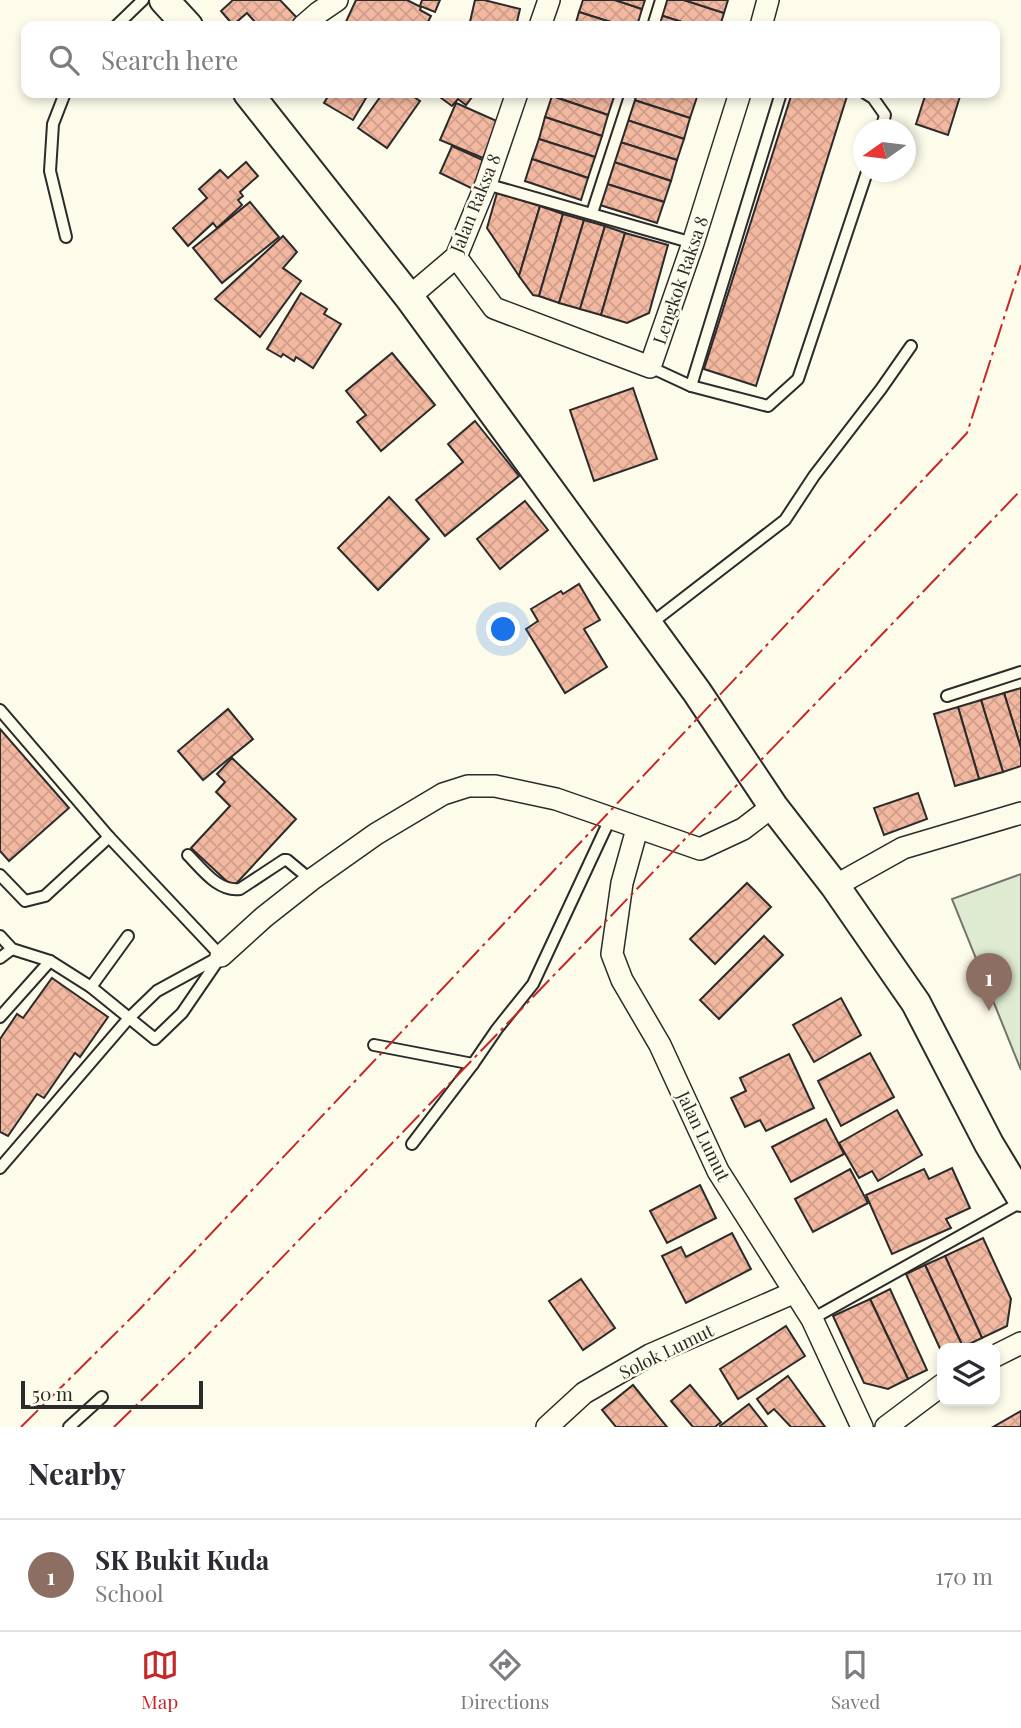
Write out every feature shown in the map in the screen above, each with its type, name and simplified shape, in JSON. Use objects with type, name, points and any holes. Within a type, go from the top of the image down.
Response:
[{"type":"street","points":[[164,0],[183,21]]},
{"type":"street","points":[[309,21],[337,0]]},
{"type":"street","points":[[542,21],[549,0]]},
{"type":"street","points":[[762,21],[768,0]]},
{"type":"street","points":[[251,98],[409,297],[697,692],[773,806],[835,886],[916,1003],[989,1144],[1021,1199]]},
{"type":"street","name":"Jalan Raksa 8","points":[[409,297],[456,257],[486,184],[515,98]]},
{"type":"street","name":"Lengkok Raksa 8","points":[[456,257],[494,308],[650,367],[693,243],[738,98]]},
{"type":"street","points":[[221,956],[311,880],[376,834],[443,794],[468,786],[495,786],[556,799],[700,849],[743,829],[773,806]]},
{"type":"street","points":[[835,886],[903,848],[1021,813]]},
{"type":"street","name":"Jalan Lumut","points":[[637,829],[622,883],[612,954],[622,979],[660,1045],[718,1171],[811,1319],[862,1427]]},
{"type":"street","name":"Solok Lumut","points":[[547,1427],[584,1393],[650,1355],[795,1292]]},
{"type":"street","points":[[1000,1354],[1021,1343]]},
{"type":"street","points":[[886,1427],[937,1389]]},
{"type":"lane","points":[[121,21],[143,0]]},
{"type":"lane","points":[[655,21],[661,0]]},
{"type":"lane","points":[[63,98],[53,124],[50,171],[66,237]]},
{"type":"lane","points":[[592,213],[629,98]]},
{"type":"lane","points":[[691,386],[779,98]]},
{"type":"lane","points":[[873,98],[885,115],[884,119]]},
{"type":"lane","points":[[650,367],[691,386],[768,406],[798,379],[864,182]]},
{"type":"lane","points":[[486,184],[693,243]]},
{"type":"lane","points":[[649,625],[785,520],[814,476],[911,346]]},
{"type":"lane","points":[[947,696],[1021,672]]},
{"type":"lane","points":[[0,710],[109,837],[221,956]]},
{"type":"lane","points":[[412,1144],[497,1028],[534,984],[610,819]]},
{"type":"lane","points":[[0,875],[25,901],[45,896],[109,837]]},
{"type":"lane","points":[[187,855],[222,887],[231,890],[240,889],[284,860],[311,880]]},
{"type":"lane","points":[[0,936],[12,949],[50,961],[91,987],[155,1039],[182,1013],[221,956]]},
{"type":"lane","points":[[91,987],[128,936]]},
{"type":"lane","points":[[0,958],[12,949]]},
{"type":"lane","points":[[0,1168],[130,1018],[157,991],[221,956]]},
{"type":"lane","points":[[0,1017],[50,961]]},
{"type":"lane","points":[[374,1045],[473,1064]]},
{"type":"lane","points":[[811,1319],[1021,1199]]},
{"type":"lane","points":[[69,1427],[102,1397]]},
{"type":"green space","points":[[1021,874],[1021,1070],[952,899]]},
{"type":"building","points":[[233,0],[280,0],[300,21],[254,21],[247,13],[238,21],[230,21],[221,11]]},
{"type":"building","points":[[356,0],[407,0],[431,16],[428,21],[346,21]]},
{"type":"building","points":[[422,0],[440,0],[435,12],[420,6]]},
{"type":"building","points":[[475,0],[520,9],[517,21],[470,21]]},
{"type":"building","points":[[583,0],[615,0],[642,9],[638,21],[607,21],[579,12]]},
{"type":"building","points":[[615,0],[645,0],[642,9]]},
{"type":"building","points":[[665,0],[684,0],[724,13],[722,21],[679,21],[660,15]]},
{"type":"building","points":[[684,0],[728,0],[724,13]]},
{"type":"building","points":[[579,12],[607,21],[576,21]]},
{"type":"building","points":[[660,15],[679,21],[658,21]]},
{"type":"building","points":[[327,98],[366,98],[353,120],[324,103]]},
{"type":"building","points":[[379,98],[416,98],[420,101],[387,148],[358,128]]},
{"type":"building","points":[[441,98],[471,98],[466,105],[458,99],[452,106]]},
{"type":"building","points":[[551,98],[608,115],[602,136],[545,117]]},
{"type":"building","points":[[558,98],[614,98],[608,115]]},
{"type":"building","points":[[635,98],[697,98],[690,118]]},
{"type":"building","points":[[790,98],[846,98],[756,386],[704,369]]},
{"type":"building","points":[[924,98],[959,98],[948,135],[916,124]]},
{"type":"building","points":[[634,100],[690,118],[684,139],[627,120]]},
{"type":"building","points":[[456,103],[499,122],[483,158],[440,140]]},
{"type":"building","points":[[545,117],[602,136],[595,157],[539,139]]},
{"type":"building","points":[[627,120],[684,139],[677,160],[620,142]]},
{"type":"building","points":[[539,139],[595,157],[588,178],[532,159]]},
{"type":"building","points":[[620,142],[677,160],[671,181],[614,162]]},
{"type":"building","points":[[452,146],[487,162],[475,190],[440,173]]},
{"type":"building","points":[[532,159],[588,178],[581,200],[525,181]]},
{"type":"building","points":[[246,162],[258,176],[240,192],[243,196],[238,200],[242,205],[217,228],[213,223],[188,246],[173,228],[207,198],[199,189],[220,170],[228,178]]},
{"type":"building","points":[[614,162],[671,181],[664,202],[607,184]]},
{"type":"building","points":[[607,184],[664,202],[657,223],[600,205]]},
{"type":"building","points":[[497,193],[540,206],[519,276],[487,228]]},
{"type":"building","points":[[250,202],[279,237],[222,283],[193,248]]},
{"type":"building","points":[[540,206],[563,214],[539,296],[533,295],[519,276]]},
{"type":"building","points":[[563,214],[584,220],[559,303],[539,296]]},
{"type":"building","points":[[584,220],[605,226],[580,309],[559,303]]},
{"type":"building","points":[[605,226],[625,233],[601,315],[580,309]]},
{"type":"building","points":[[625,233],[668,245],[649,313],[627,323],[601,315]]},
{"type":"building","points":[[283,236],[297,252],[283,268],[301,281],[260,337],[215,299]]},
{"type":"building","points":[[301,293],[327,309],[324,314],[341,324],[313,368],[296,357],[294,361],[267,349]]},
{"type":"building","points":[[392,353],[435,405],[381,451],[357,422],[366,415],[346,391]]},
{"type":"building","points":[[633,388],[657,459],[594,481],[570,410]]},
{"type":"building","points":[[475,421],[519,476],[445,536],[416,500],[463,462],[448,444]]},
{"type":"building","points":[[389,497],[429,539],[378,590],[338,548]]},
{"type":"building","points":[[525,501],[548,530],[500,569],[477,539]]},
{"type":"building","points":[[579,584],[600,620],[584,629],[607,667],[565,693],[526,629],[538,621],[531,609],[561,591],[563,594]]},
{"type":"building","points":[[1021,688],[1021,748],[1004,693]]},
{"type":"building","points":[[1004,693],[1021,748],[1021,766],[1003,772],[981,700]]},
{"type":"building","points":[[981,700],[1003,772],[979,779],[958,707]]},
{"type":"building","points":[[958,707],[979,779],[955,786],[934,714]]},
{"type":"building","points":[[228,709],[253,739],[203,780],[178,751]]},
{"type":"building","points":[[0,729],[69,808],[9,861],[0,851]]},
{"type":"building","points":[[232,758],[296,819],[233,887],[191,848],[230,806],[216,792],[225,782],[217,774]]},
{"type":"building","points":[[918,793],[927,819],[884,835],[874,808]]},
{"type":"building","points":[[747,883],[771,907],[715,964],[690,939]]},
{"type":"building","points":[[764,936],[783,955],[719,1019],[700,1000]]},
{"type":"building","points":[[52,978],[108,1017],[80,1057],[75,1053],[44,1098],[37,1094],[8,1136],[0,1132],[0,1039],[17,1014],[23,1018]]},
{"type":"building","points":[[841,998],[861,1035],[814,1062],[793,1025]]},
{"type":"building","points":[[870,1053],[894,1097],[841,1126],[818,1081]]},
{"type":"building","points":[[789,1054],[814,1108],[766,1131],[760,1120],[745,1127],[731,1098],[746,1091],[740,1078]]},
{"type":"building","points":[[897,1110],[922,1155],[878,1181],[872,1171],[859,1178],[839,1143]]},
{"type":"building","points":[[826,1119],[844,1154],[791,1182],[772,1147]]},
{"type":"building","points":[[952,1168],[970,1208],[946,1219],[951,1228],[892,1254],[866,1195],[924,1169],[929,1179]]},
{"type":"building","points":[[850,1169],[868,1203],[813,1232],[795,1199]]},
{"type":"building","points":[[700,1185],[716,1218],[667,1243],[650,1211]]},
{"type":"building","points":[[732,1233],[751,1269],[686,1303],[662,1256],[681,1247],[686,1257]]},
{"type":"building","points":[[983,1238],[1011,1299],[1007,1326],[982,1338],[945,1256]]},
{"type":"building","points":[[945,1256],[982,1338],[971,1343],[961,1343],[925,1265]]},
{"type":"building","points":[[925,1265],[961,1343],[937,1343],[906,1274]]},
{"type":"building","points":[[581,1279],[615,1328],[583,1350],[549,1301]]},
{"type":"building","points":[[890,1289],[927,1370],[908,1379],[870,1299]]},
{"type":"building","points":[[870,1299],[908,1379],[888,1389],[864,1383],[833,1316]]},
{"type":"building","points":[[786,1326],[805,1356],[738,1399],[720,1369]]},
{"type":"building","points":[[788,1376],[825,1427],[791,1427],[774,1409],[768,1414],[757,1399]]},
{"type":"building","points":[[633,1385],[667,1427],[616,1427],[602,1410]]},
{"type":"building","points":[[690,1385],[721,1422],[715,1427],[693,1427],[671,1401]]},
{"type":"building","points":[[749,1404],[767,1427],[720,1427],[720,1426]]},
{"type":"building","points":[[1021,1411],[1021,1427],[993,1427]]},
{"type":"power","points":[[21,1427],[137,1312],[967,433],[1021,265]]},
{"type":"power","points":[[114,1427],[194,1349],[1021,490]]},
{"type":"place","name":"SK Bukit Kuda","points":[[989,1011]]}]
